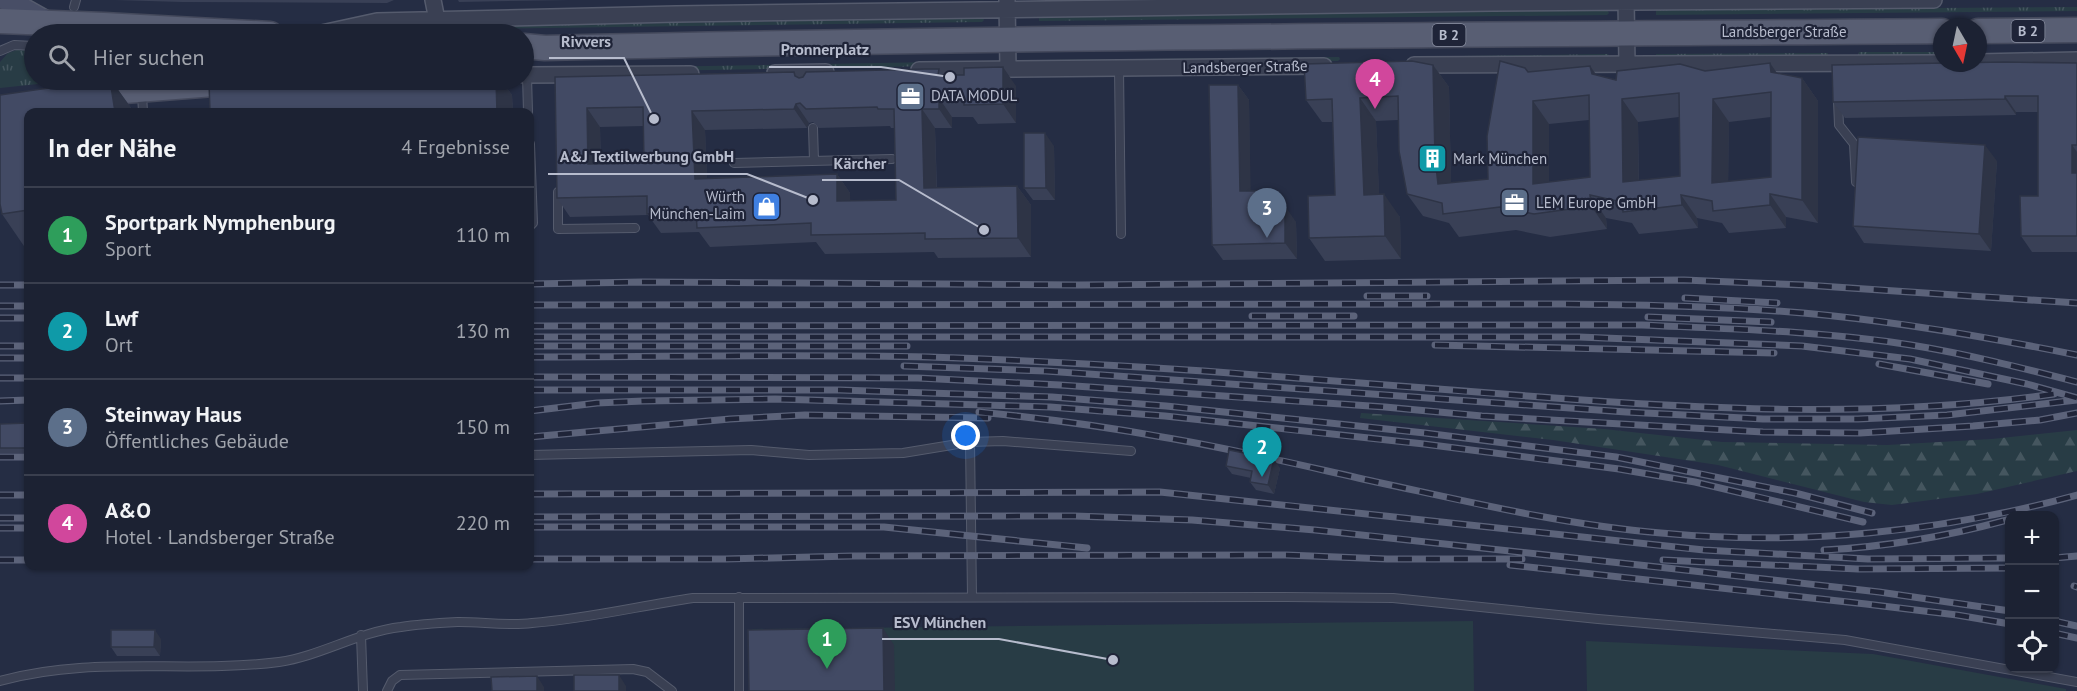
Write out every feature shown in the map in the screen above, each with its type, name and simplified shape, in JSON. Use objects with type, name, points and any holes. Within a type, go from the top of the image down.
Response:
[{"type":"main road","points":[[7,0],[48,23]]},
{"type":"main road","points":[[0,21],[56,24]]},
{"type":"main road","name":"B 2","points":[[1987,31],[2077,30]]},
{"type":"main road","name":"Landsberger Straße","points":[[534,60],[1007,41],[1933,31]]},
{"type":"main road","points":[[63,97],[91,90]]},
{"type":"main road","points":[[111,90],[142,101],[203,90]]},
{"type":"street","points":[[434,0],[437,20]]},
{"type":"street","name":"Landsberger Straße","points":[[363,24],[377,21],[437,20],[675,7],[1934,0]]},
{"type":"street","points":[[1625,1],[1627,63]]},
{"type":"street","points":[[1007,4],[1008,69]]},
{"type":"street","points":[[1987,62],[2077,60]]},
{"type":"street","name":"Landsberger Straße","points":[[1394,66],[1627,63],[1836,69],[1933,64]]},
{"type":"street","points":[[534,64],[555,79],[707,74]]},
{"type":"street","name":"Landsberger Straße","points":[[902,71],[1334,66]]},
{"type":"street","points":[[766,73],[812,76],[836,72]]},
{"type":"lane","points":[[0,51],[14,45],[24,46]]},
{"type":"lane","points":[[1119,68],[1121,234]]},
{"type":"lane","points":[[528,90],[528,108]]},
{"type":"lane","points":[[1837,94],[1839,125],[1854,144],[1857,191]]},
{"type":"lane","points":[[813,128],[814,161]]},
{"type":"lane","points":[[735,163],[892,159]]},
{"type":"lane","points":[[558,182],[558,229],[635,228]]},
{"type":"lane","points":[[534,455],[752,450],[809,455],[903,453],[970,442],[1003,441],[1131,451]]},
{"type":"lane","points":[[970,442],[972,597]]},
{"type":"lane","points":[[738,691],[739,597]]},
{"type":"lane","points":[[0,681],[31,673],[109,665],[220,667],[281,662],[317,652],[361,635],[399,627],[458,622],[529,624],[594,617],[645,605],[693,598],[972,597],[1393,598],[1598,619],[1845,640],[2077,682]]},
{"type":"lane","points":[[361,635],[363,691]]},
{"type":"lane","points":[[387,691],[392,681],[400,675],[633,669],[647,672],[672,691]]},
{"type":"green space","points":[[2077,7],[2077,11],[1656,15],[1656,10]]},
{"type":"green space","points":[[1607,10],[1609,13],[1607,15],[1039,21],[1039,17]]},
{"type":"green space","points":[[983,18],[984,20],[982,22],[534,28],[534,25]]},
{"type":"green space","points":[[24,48],[24,85],[0,88],[0,62],[8,53]]},
{"type":"green space","points":[[1859,52],[1933,52],[1933,56],[1858,56]]},
{"type":"green space","points":[[1828,53],[1828,56],[1656,58],[1656,54]]},
{"type":"green space","points":[[1608,54],[1609,57],[1459,58],[1461,56]]},
{"type":"green space","points":[[1339,57],[1338,61],[1039,65],[1039,60]]},
{"type":"green space","points":[[995,61],[995,65],[595,72],[595,68]]},
{"type":"green space","points":[[1361,413],[1604,429],[1722,442],[1887,445],[1992,439],[2077,430],[2077,471],[1977,494],[1892,505],[1864,502],[1718,465],[1553,440],[1360,418]]},
{"type":"green space","points":[[1473,621],[1474,691],[754,691],[752,629]]},
{"type":"green space","points":[[1586,641],[1873,654],[2066,689],[2066,691],[1587,691]]},
{"type":"building","points":[[1412,61],[1433,65],[1435,158],[1438,184],[1488,179],[1487,136],[1500,61],[1525,68],[1528,72],[1590,66],[1592,74],[1616,80],[1617,71],[1680,64],[1705,71],[1770,63],[1771,72],[1802,78],[1802,200],[1770,194],[1770,205],[1713,211],[1712,201],[1681,195],[1682,205],[1623,212],[1622,202],[1590,195],[1591,206],[1534,214],[1500,207],[1443,214],[1442,203],[1407,194],[1399,151],[1398,96],[1360,98],[1364,195],[1384,194],[1385,236],[1309,238],[1308,196],[1335,195],[1332,99],[1306,100],[1304,64]],"holes":[[[1771,92],[1771,177],[1712,183],[1713,99]],[[1679,93],[1680,176],[1623,182],[1622,99]],[[1589,95],[1590,177],[1533,184],[1533,101]]]},
{"type":"building","points":[[1987,62],[2077,63],[2077,145],[2072,145],[2072,173],[2077,173],[2077,236],[2021,236],[2020,196],[2038,196],[2038,96],[2005,96],[2005,99],[1833,102],[1832,65],[1933,63],[1933,72],[1987,72]]},
{"type":"building","points":[[1003,67],[1003,104],[964,105],[964,98],[939,98],[939,109],[922,109],[924,188],[1017,186],[1018,238],[925,239],[925,233],[811,235],[811,223],[697,228],[696,212],[647,214],[647,196],[557,198],[555,77],[794,72],[799,78],[803,77],[806,72],[925,69],[939,69],[938,75],[964,75],[964,68]],"holes":[[[800,103],[806,109],[877,107],[878,109],[894,109],[896,200],[837,201],[837,174],[695,179],[692,111],[794,109],[796,104]],[[643,107],[644,163],[588,164],[587,108]]]},
{"type":"building","points":[[1209,85],[1238,85],[1240,191],[1257,191],[1257,206],[1285,206],[1285,243],[1212,245]]},
{"type":"building","points":[[35,90],[112,90],[114,108],[24,108],[24,211],[2,214],[0,204],[0,95]]},
{"type":"building","points":[[209,90],[496,90],[497,108],[210,108]]},
{"type":"building","points":[[1024,133],[1045,133],[1046,188],[1024,188]]},
{"type":"building","points":[[1858,137],[1985,145],[1979,234],[1853,226]]},
{"type":"building","points":[[24,423],[24,448],[0,448],[0,424]]},
{"type":"building","points":[[1229,450],[1274,459],[1268,485],[1250,482],[1252,471],[1226,466]]},
{"type":"building","points":[[883,628],[884,691],[749,691],[748,630]]},
{"type":"building","points":[[111,630],[155,630],[154,647],[111,647]]},
{"type":"building","points":[[574,675],[619,675],[619,691],[574,691]]},
{"type":"building","points":[[537,676],[537,691],[492,691],[491,677]]},
{"type":"railway","points":[[534,284],[642,282],[1078,285],[1684,280],[1805,285],[2077,303]]},
{"type":"railway","points":[[0,285],[24,285]]},
{"type":"railway","points":[[1367,296],[1427,296]]},
{"type":"railway","points":[[1685,298],[1777,303]]},
{"type":"railway","points":[[534,305],[1563,304],[1683,306],[1872,320],[2077,355]]},
{"type":"railway","points":[[0,306],[24,306]]},
{"type":"railway","points":[[1252,316],[1354,316]]},
{"type":"railway","points":[[1648,317],[1771,322]]},
{"type":"railway","points":[[0,318],[24,318]]},
{"type":"railway","points":[[534,326],[1642,325],[1777,331],[1878,340],[1953,353],[2077,382]]},
{"type":"railway","points":[[534,337],[1579,337],[1802,346],[1910,359],[2027,384],[2077,398]]},
{"type":"railway","points":[[1435,345],[1774,353]]},
{"type":"railway","points":[[0,346],[24,346]]},
{"type":"railway","points":[[534,346],[907,346]]},
{"type":"railway","points":[[534,357],[929,357],[1204,371],[1605,402],[1733,408],[1862,409],[1990,402],[2054,394]]},
{"type":"railway","points":[[0,358],[24,358]]},
{"type":"railway","points":[[1879,364],[1988,384]]},
{"type":"railway","points":[[904,366],[1046,371],[1626,412],[1763,419],[1858,419],[1947,415],[2077,400]]},
{"type":"railway","points":[[534,377],[918,378],[1060,385],[1385,407],[1482,416],[1763,432],[1860,433],[2040,420],[2077,413]]},
{"type":"railway","points":[[0,378],[24,378]]},
{"type":"railway","points":[[534,390],[840,390],[1052,397],[1166,406],[1425,433],[1616,457],[1795,493],[1872,513]]},
{"type":"railway","points":[[534,411],[597,403],[775,399],[1050,407],[1165,416],[1424,444],[1619,469],[1695,482],[1863,522]]},
{"type":"railway","points":[[0,401],[24,400]]},
{"type":"railway","points":[[979,412],[1094,426],[1189,442],[1590,525],[1713,537],[1766,538],[1871,533],[1975,518],[2077,495]]},
{"type":"railway","points":[[534,437],[730,419],[805,415],[988,418]]},
{"type":"railway","points":[[0,457],[24,457]]},
{"type":"railway","points":[[534,494],[1160,492],[1704,550],[1868,559],[2005,558]]},
{"type":"railway","points":[[0,495],[24,495]]},
{"type":"railway","points":[[534,517],[1074,516],[1192,520],[1315,530],[1667,568],[1879,592],[2005,610]]},
{"type":"railway","points":[[0,518],[24,518]]},
{"type":"railway","points":[[1824,550],[1917,540],[2005,520]]},
{"type":"railway","points":[[534,527],[884,527],[1087,548]]},
{"type":"railway","points":[[0,528],[24,528]]},
{"type":"railway","points":[[534,559],[1286,555],[1387,559],[1522,559]]},
{"type":"railway","points":[[2059,558],[2077,556]]},
{"type":"railway","points":[[0,560],[24,560]]},
{"type":"railway","points":[[1663,560],[1858,569],[2005,568]]},
{"type":"railway","points":[[1510,565],[1866,604],[2005,623]]},
{"type":"railway","points":[[2059,622],[2077,626]]},
{"type":"railway","points":[[2059,634],[2077,638]]},
{"type":"place","name":"Pronnerplatz","points":[[950,77]]},
{"type":"place","name":"DATA MODUL","points":[[910,96]]},
{"type":"place","name":"A&O","points":[[1375,109]]},
{"type":"place","name":"Rivvers","points":[[654,119]]},
{"type":"place","name":"Mark München","points":[[1432,159]]},
{"type":"place","name":"A&J Textilwerbung GmbH","points":[[813,200]]},
{"type":"place","name":"LEM Europe GmbH","points":[[1515,203]]},
{"type":"place","name":"Würth München-Laim","points":[[766,206]]},
{"type":"place","name":"Kärcher","points":[[984,230]]},
{"type":"place","name":"Steinway Haus","points":[[1267,238]]},
{"type":"place","name":"Lwf","points":[[1262,477]]},
{"type":"place","name":"ESV München","points":[[1113,660]]},
{"type":"place","name":"Sportpark Nymphenburg","points":[[827,669]]}]
